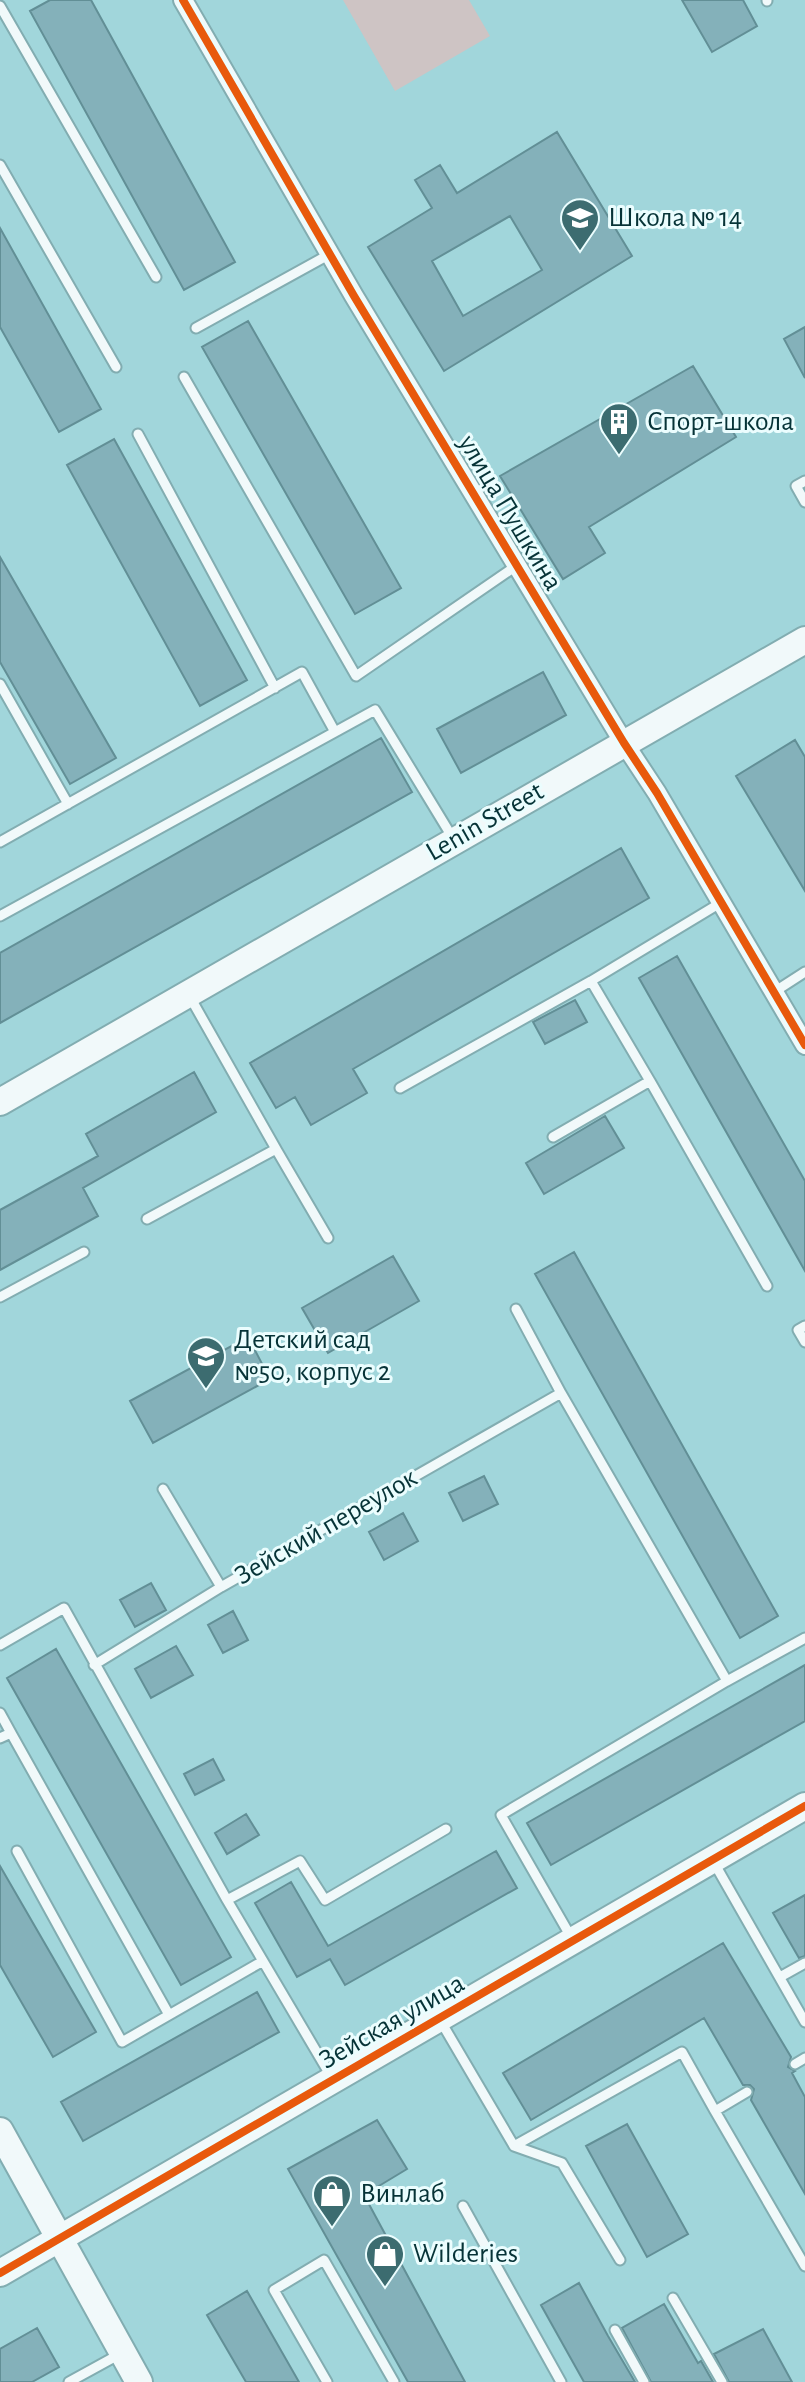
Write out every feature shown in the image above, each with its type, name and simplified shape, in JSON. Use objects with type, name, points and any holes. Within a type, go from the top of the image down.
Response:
[{"type":"main road","name":"Lenin Street","points":[[0,1102],[805,640]]},
{"type":"main road","name":"Зейская улица","points":[[0,2273],[805,1806]]},
{"type":"main road","points":[[0,2131],[139,2382]]},
{"type":"street","name":"улица Пушкина","points":[[183,0],[330,254],[516,566],[657,793],[805,1045]]},
{"type":"lane","points":[[0,6],[156,277]]},
{"type":"lane","points":[[0,165],[116,367]]},
{"type":"lane","points":[[196,328],[330,254]]},
{"type":"lane","points":[[184,377],[356,676],[516,566]]},
{"type":"lane","points":[[138,434],[275,688]]},
{"type":"lane","points":[[805,481],[796,486],[805,502]]},
{"type":"lane","points":[[0,841],[302,672],[335,732]]},
{"type":"lane","points":[[0,684],[68,804]]},
{"type":"lane","points":[[0,916],[375,710],[454,840]]},
{"type":"lane","points":[[400,1088],[591,981],[722,902]]},
{"type":"lane","points":[[774,992],[805,972]]},
{"type":"lane","points":[[591,981],[767,1286]]},
{"type":"lane","points":[[188,994],[328,1238]]},
{"type":"lane","points":[[553,1137],[650,1081]]},
{"type":"lane","points":[[147,1219],[276,1149]]},
{"type":"lane","points":[[0,1297],[84,1252]]},
{"type":"lane","points":[[516,1309],[727,1681]]},
{"type":"lane","points":[[805,1326],[798,1330],[805,1342]]},
{"type":"lane","name":"Зейский переулок","points":[[94,1665],[221,1587],[561,1393]]},
{"type":"lane","points":[[163,1489],[221,1587]]},
{"type":"lane","points":[[0,1645],[64,1608],[227,1900],[334,2081]]},
{"type":"lane","points":[[574,1942],[501,1815],[805,1638]]},
{"type":"lane","points":[[0,1713],[168,2013]]},
{"type":"lane","points":[[0,1738],[11,1733]]},
{"type":"lane","points":[[227,1900],[300,1861],[325,1900],[446,1829]]},
{"type":"lane","points":[[17,1851],[122,2042],[263,1961]]},
{"type":"lane","points":[[713,1861],[805,2022]]},
{"type":"lane","points":[[780,1977],[805,1963]]},
{"type":"lane","points":[[440,2020],[514,2146],[562,2163],[620,2260]]},
{"type":"lane","points":[[514,2146],[682,2052],[805,2266]]},
{"type":"lane","points":[[795,2064],[805,2058]]},
{"type":"lane","points":[[715,2111],[747,2092]]},
{"type":"lane","points":[[463,2206],[561,2382]]},
{"type":"lane","points":[[327,2382],[274,2290],[324,2260],[394,2382]]},
{"type":"lane","points":[[673,2298],[722,2382]]},
{"type":"lane","points":[[615,2330],[644,2382]]},
{"type":"lane","points":[[69,2382],[123,2352]]},
{"type":"shaded area","points":[[343,0],[469,0],[490,36],[395,91]]},
{"type":"building","points":[[50,0],[91,0],[235,262],[184,290],[30,11]]},
{"type":"building","points":[[682,0],[743,0],[757,26],[712,52]]},
{"type":"building","name":"Школа № 14","points":[[557,132],[632,256],[444,371],[368,247],[432,208],[415,180],[440,165],[457,193]],"holes":[[[510,216],[542,270],[463,316],[432,261]]]},
{"type":"building","points":[[0,228],[101,409],[59,432],[0,327]]},
{"type":"building","points":[[248,321],[401,588],[355,614],[202,347]]},
{"type":"building","points":[[805,327],[805,378],[784,339]]},
{"type":"building","name":"Спорт-школа","points":[[693,366],[736,437],[589,527],[605,553],[563,579],[500,476]]},
{"type":"building","points":[[114,439],[247,680],[200,706],[67,465]]},
{"type":"building","points":[[0,557],[116,758],[70,784],[0,662]]},
{"type":"building","points":[[543,672],[566,715],[461,773],[437,729]]},
{"type":"building","points":[[381,738],[412,792],[0,1023],[0,953]]},
{"type":"building","points":[[795,740],[805,757],[805,891],[736,776]]},
{"type":"building","points":[[621,848],[649,898],[353,1069],[367,1093],[311,1125],[295,1097],[276,1108],[250,1063]]},
{"type":"building","points":[[677,956],[805,1181],[805,1271],[639,978]]},
{"type":"building","points":[[575,1000],[587,1022],[545,1044],[533,1022]]},
{"type":"building","points":[[194,1072],[216,1112],[83,1188],[98,1216],[0,1270],[0,1210],[98,1156],[86,1134]]},
{"type":"building","points":[[605,1116],[624,1148],[544,1194],[526,1163]]},
{"type":"building","points":[[574,1252],[778,1616],[740,1638],[535,1274]]},
{"type":"building","points":[[393,1256],[419,1301],[328,1353],[302,1308]]},
{"type":"building","points":[[248,1337],[270,1379],[153,1443],[130,1401]]},
{"type":"building","points":[[484,1476],[498,1504],[463,1521],[449,1493]]},
{"type":"building","points":[[403,1513],[418,1541],[384,1560],[369,1532]]},
{"type":"building","points":[[151,1583],[166,1610],[135,1627],[120,1600]]},
{"type":"building","points":[[233,1611],[248,1640],[223,1653],[208,1625]]},
{"type":"building","points":[[176,1646],[193,1675],[151,1698],[135,1669]]},
{"type":"building","points":[[56,1649],[231,1957],[181,1985],[7,1678]]},
{"type":"building","points":[[805,1665],[805,1721],[551,1865],[527,1823]]},
{"type":"building","points":[[213,1759],[224,1780],[195,1795],[184,1774]]},
{"type":"building","points":[[246,1814],[259,1835],[227,1854],[215,1833]]},
{"type":"building","points":[[496,1851],[517,1888],[345,1985],[330,1959],[297,1977],[255,1903],[291,1882],[328,1946]]},
{"type":"building","points":[[0,1866],[96,2032],[53,2057],[0,1965]]},
{"type":"building","points":[[805,1895],[805,1956],[799,1958],[773,1913]]},
{"type":"building","points":[[723,1943],[791,2057],[788,2067],[795,2071],[792,2073],[805,2097],[805,2194],[751,2100],[754,2089],[743,2085],[704,2018],[531,2120],[503,2073]]},
{"type":"building","points":[[257,1992],[279,2032],[83,2141],[61,2102]]},
{"type":"building","name":"Wilderies","points":[[377,2120],[407,2169],[364,2195],[465,2382],[408,2382],[288,2169]]},
{"type":"building","points":[[627,2124],[688,2234],[647,2257],[586,2146]]},
{"type":"building","points":[[579,2283],[635,2382],[584,2382],[541,2305]]},
{"type":"building","points":[[247,2291],[299,2382],[246,2382],[207,2315]]},
{"type":"building","points":[[664,2304],[698,2363],[701,2361],[713,2382],[651,2382],[622,2328]]},
{"type":"building","points":[[37,2328],[59,2367],[32,2382],[0,2382],[0,2349]]},
{"type":"building","points":[[763,2329],[792,2382],[729,2382],[714,2354]]},
{"type":"cycle path","points":[[183,0],[354,296],[657,793],[805,1045]]},
{"type":"cycle path","points":[[0,2273],[805,1806]]},
{"type":"place","name":"Школа № 14","points":[[580,252]]},
{"type":"place","name":"Спорт-школа","points":[[619,456]]},
{"type":"place","name":"Детский сад №50, корпус 2","points":[[206,1390]]},
{"type":"place","name":"Винлаб","points":[[332,2228]]},
{"type":"place","name":"Wilderies","points":[[385,2288]]}]
